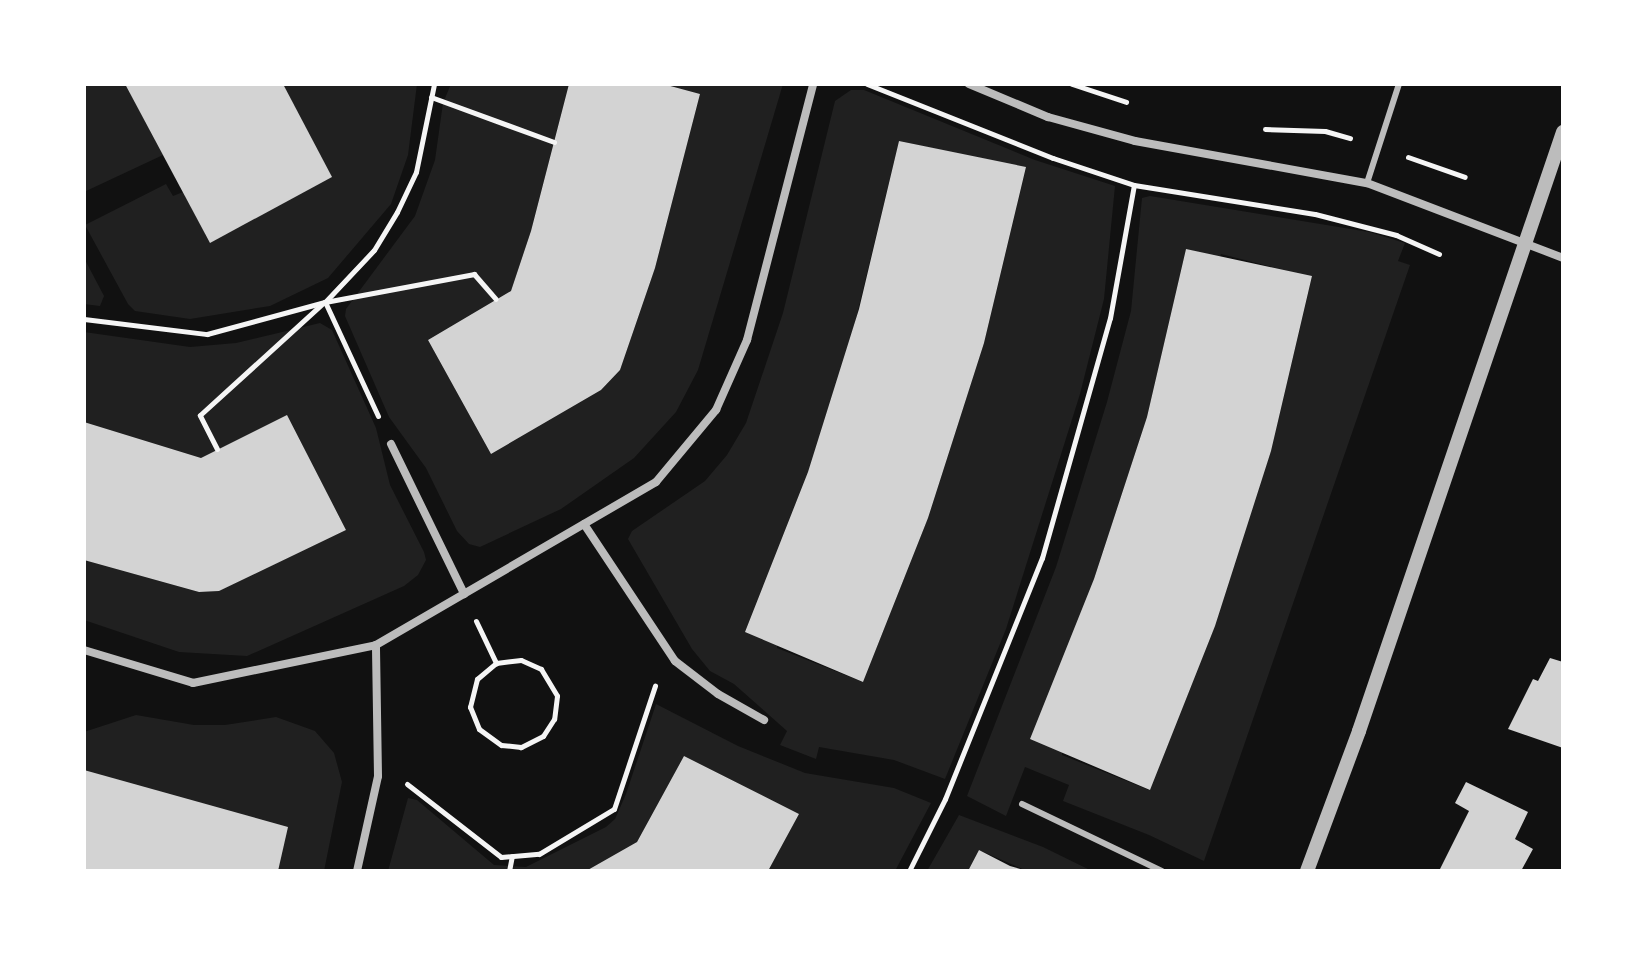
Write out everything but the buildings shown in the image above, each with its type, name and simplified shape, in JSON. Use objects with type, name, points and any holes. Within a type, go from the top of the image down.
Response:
[{"type":"street","points":[[84,650],[193,683],[376,645],[656,482],[716,410],[747,340],[813,84]]},
{"type":"street","points":[[969,84],[1048,117],[1135,141],[1367,183],[1563,258]]},
{"type":"street","points":[[1307,871],[1359,731],[1563,132]]},
{"type":"street","points":[[391,444],[464,594]]},
{"type":"street","points":[[584,524],[675,661],[718,694],[764,720]]},
{"type":"street","points":[[357,871],[378,776],[376,645]]},
{"type":"lane","points":[[1367,183],[1399,84]]},
{"type":"lane","points":[[1022,804],[1162,871]]},
{"type":"path","points":[[217,449],[200,415],[325,302],[374,250],[397,212],[416,172],[434,84]]},
{"type":"path","points":[[1072,84],[1134,105]]},
{"type":"path","points":[[431,96],[554,142]]},
{"type":"path","points":[[1261,129],[1325,131],[1351,139]]},
{"type":"path","points":[[1408,157],[1465,177]]},
{"type":"path","points":[[909,871],[945,799],[1042,558],[1110,318],[1134,185]]},
{"type":"path","points":[[84,319],[207,334],[325,302],[474,274],[496,299]]},
{"type":"path","points":[[325,302],[391,444]]},
{"type":"path","points":[[464,594],[496,663]]},
{"type":"path","points":[[521,660],[541,669],[557,696],[554,719],[543,736],[521,747],[501,745],[479,729],[470,707],[477,679],[496,663],[521,660]]},
{"type":"path","points":[[378,776],[406,784],[501,857],[539,854],[614,809],[655,685]]},
{"type":"path","points":[[509,871],[512,856]]},
{"type":"shaded area","points":[[84,84],[125,84],[163,155],[84,192]]},
{"type":"shaded area","points":[[283,84],[417,84],[408,155],[391,204],[328,278],[270,306],[190,319],[135,311],[128,304],[85,225],[166,184],[173,196],[183,192],[210,243]]},
{"type":"shaded area","points":[[451,84],[569,84],[531,231],[511,291],[428,340],[491,454],[601,390],[620,370],[655,268],[700,94],[663,84],[783,84],[698,370],[676,412],[634,458],[561,509],[480,547],[469,544],[457,531],[426,468],[389,417],[345,316],[346,309],[415,216],[435,160],[443,103]]},
{"type":"shaded area","points":[[851,90],[864,90],[1035,160],[1115,186],[1104,299],[1080,394],[1006,629],[945,779],[894,760],[819,747],[816,759],[780,745],[787,731],[734,684],[710,671],[692,649],[628,539],[632,531],[705,481],[727,455],[746,423],[783,313],[835,101]],"holes":[[[899,141],[1026,168],[984,343],[928,518],[863,682],[777,648]]]},
{"type":"shaded area","points":[[1150,196],[1369,232],[1405,243],[1398,261],[1410,265],[1204,861],[1063,801],[1069,785],[1025,767],[1006,816],[967,796],[1056,567],[1107,402],[1131,311],[1142,198]],"holes":[[[1186,249],[1220,257],[1221,254],[1312,277],[1271,451],[1149,790],[1062,755],[1062,752],[1094,579],[1147,417]]]},
{"type":"shaded area","points":[[84,258],[104,296],[100,306],[84,304]]},
{"type":"shaded area","points":[[320,323],[332,330],[376,428],[390,485],[424,552],[426,560],[418,575],[404,586],[247,656],[179,652],[84,620],[84,560],[199,592],[218,591],[346,530],[287,416],[201,458],[84,422],[84,332],[190,347],[236,343]]},
{"type":"shaded area","points":[[656,704],[738,746],[805,773],[894,788],[931,803],[895,871],[768,871],[799,814],[684,756],[637,842],[586,871],[388,871],[408,798],[417,800],[494,865],[526,867],[606,827],[615,819],[626,794]]},
{"type":"shaded area","points":[[136,715],[194,725],[225,725],[276,717],[315,731],[334,753],[342,782],[324,871],[278,871],[278,860],[121,783],[84,770],[84,732]]},
{"type":"shaded area","points":[[959,815],[1043,847],[1092,871],[1027,871],[979,850],[968,871],[927,871]]}]
